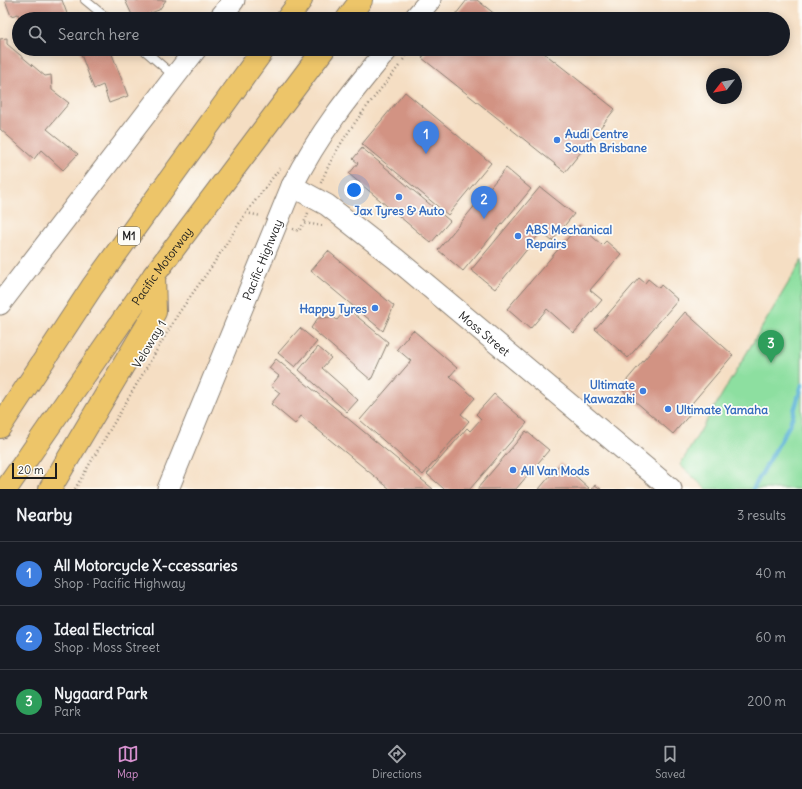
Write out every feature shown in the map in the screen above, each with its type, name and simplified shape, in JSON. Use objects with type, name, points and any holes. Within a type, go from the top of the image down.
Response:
[{"type":"highway","points":[[292,12],[301,0]]},
{"type":"highway","points":[[352,12],[361,0]]},
{"type":"highway","name":"M1","points":[[0,427],[92,287],[259,56]]},
{"type":"highway","name":"Pacific Motorway","points":[[6,489],[154,275],[319,56]]},
{"type":"highway","points":[[50,489],[155,312],[154,275]]},
{"type":"street","points":[[225,12],[234,0]]},
{"type":"street","points":[[420,12],[430,0]]},
{"type":"street","points":[[0,304],[190,56]]},
{"type":"street","name":"Pacific Highway","points":[[168,489],[292,186],[309,153],[330,121],[382,56]]},
{"type":"street","name":"Moss Street","points":[[292,186],[327,206],[396,259],[671,489]]},
{"type":"lane","points":[[85,0],[100,12]]},
{"type":"lane","points":[[151,56],[174,76]]},
{"type":"path","name":"Veloway 1","points":[[75,489],[178,314],[212,266],[246,213],[257,214]]},
{"type":"path","points":[[294,229],[299,231],[304,224]]},
{"type":"green space","points":[[802,260],[802,489],[706,489],[680,465]]},
{"type":"building","points":[[5,0],[62,0],[66,12],[12,12],[11,16]]},
{"type":"building","points":[[125,0],[166,0],[159,10],[153,12],[131,12]]},
{"type":"building","points":[[467,0],[477,0],[492,12],[458,12]]},
{"type":"building","points":[[7,38],[7,44],[12,48],[12,56],[21,56],[45,76],[51,75],[52,90],[69,103],[47,129],[78,154],[63,170],[41,150],[34,159],[0,129],[0,39]]},
{"type":"building","points":[[82,56],[113,56],[128,96],[109,103],[103,85],[94,89]]},
{"type":"building","name":"Audi Centre South Brisbane","points":[[424,56],[548,56],[615,109],[565,172],[422,58]]},
{"type":"building","points":[[405,92],[491,163],[448,215],[362,144]]},
{"type":"building","name":"Jax Tyres & Auto","points":[[362,148],[450,221],[431,243],[349,174],[358,163],[353,159]]},
{"type":"building","points":[[506,168],[531,189],[463,271],[438,250]]},
{"type":"building","name":"ABS Mechanical Repairs","points":[[540,187],[574,214],[552,241],[541,232],[495,289],[471,270]]},
{"type":"building","points":[[579,225],[602,245],[606,241],[621,254],[590,290],[602,300],[574,333],[547,309],[530,329],[507,309]]},
{"type":"building","points":[[328,251],[394,306],[383,331],[311,271]]},
{"type":"building","points":[[639,278],[645,283],[648,279],[659,288],[661,285],[678,300],[628,358],[595,329]]},
{"type":"building","points":[[347,308],[388,342],[371,380],[311,328],[318,318],[333,317],[337,320]]},
{"type":"building","points":[[685,312],[733,355],[687,409],[691,413],[673,434],[620,388]]},
{"type":"building","points":[[300,328],[317,342],[295,367],[278,353]]},
{"type":"building","points":[[413,330],[457,368],[450,376],[475,398],[461,414],[469,421],[423,475],[360,420],[411,361],[397,349]]},
{"type":"building","points":[[318,347],[331,358],[322,368],[358,400],[347,412],[299,370]]},
{"type":"building","points":[[276,359],[433,489],[390,489],[301,416],[295,424],[271,404],[280,393],[271,386],[279,376],[269,368]]},
{"type":"building","points":[[494,394],[527,423],[470,489],[444,489],[427,474],[467,428],[470,431],[481,419],[476,414]]},
{"type":"building","name":"All Van Mods","points":[[526,431],[549,450],[516,489],[477,489]]},
{"type":"building","points":[[561,463],[589,488],[539,489]]},
{"type":"building","points":[[595,485],[601,489],[592,489]]},
{"type":"waterway","points":[[753,489],[790,424],[802,385]]},
{"type":"place","name":"Audi Centre South Brisbane","points":[[557,140]]},
{"type":"place","name":"All Motorcycle X-ccessaries","points":[[426,154]]},
{"type":"place","name":"Jax Tyres & Auto","points":[[399,197]]},
{"type":"place","name":"Ideal Electrical","points":[[484,219]]},
{"type":"place","name":"ABS Mechanical Repairs","points":[[518,236]]},
{"type":"place","name":"Happy Tyres","points":[[375,308]]},
{"type":"place","name":"Nygaard Park","points":[[771,363]]},
{"type":"place","name":"Ultimate Kawazaki","points":[[643,391]]},
{"type":"place","name":"Ultimate Yamaha","points":[[668,409]]},
{"type":"place","name":"All Van Mods","points":[[513,470]]}]
